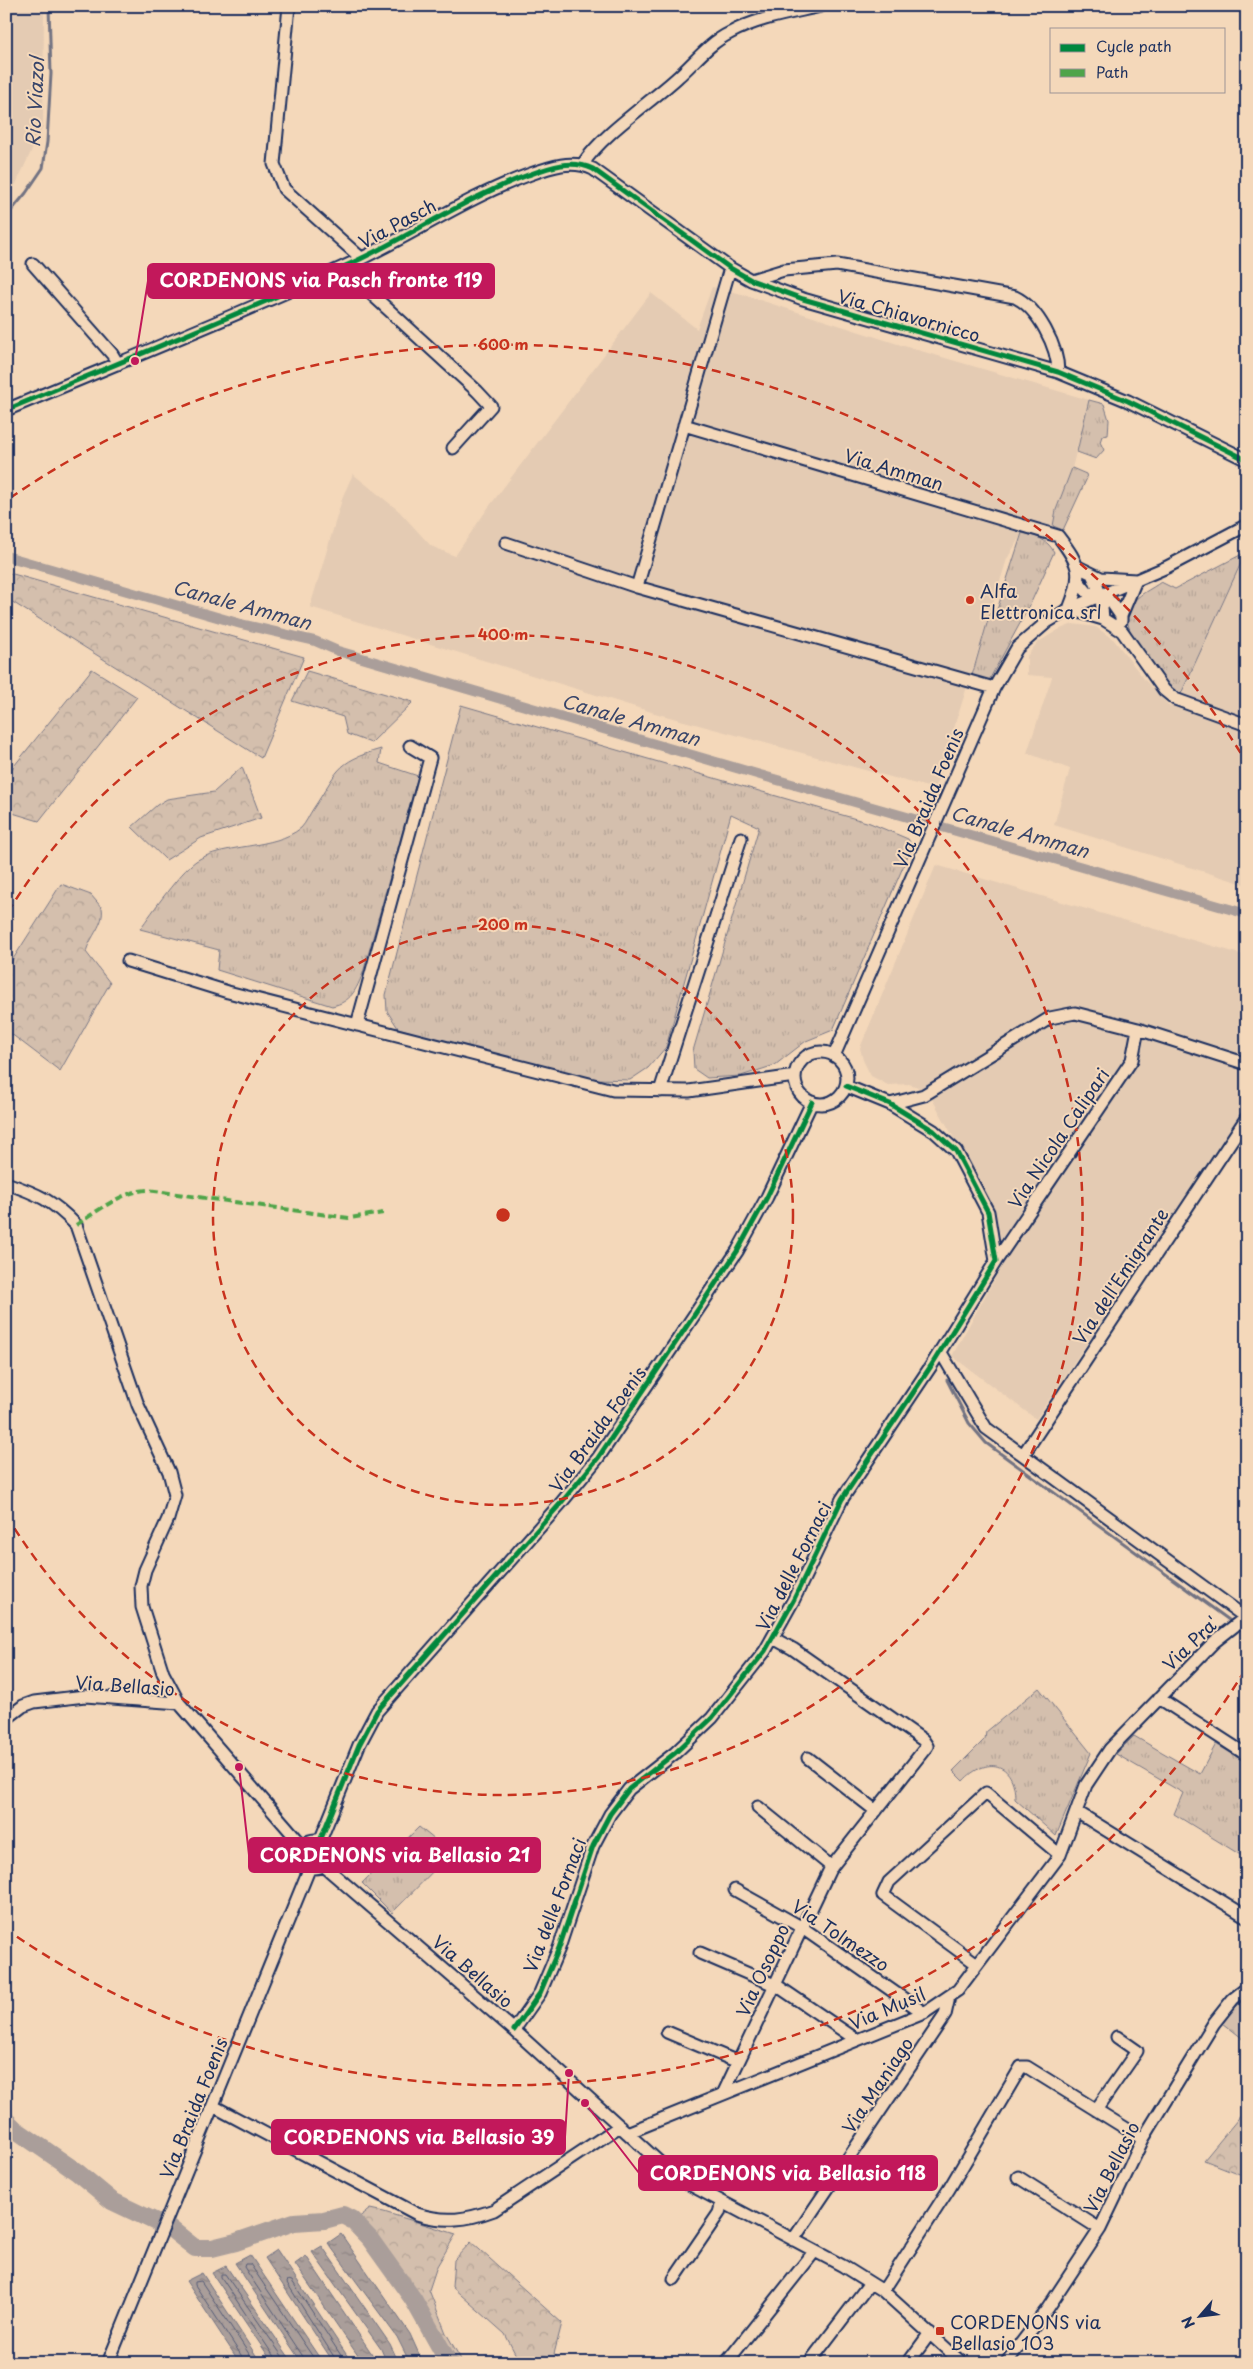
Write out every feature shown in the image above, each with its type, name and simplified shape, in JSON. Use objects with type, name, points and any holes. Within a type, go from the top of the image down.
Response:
[{"type":"street","name":"Via Pasch","points":[[289,6],[274,164],[284,189],[361,258]]},
{"type":"street","points":[[583,164],[605,140],[679,77],[707,49],[729,33],[755,22],[821,6]]},
{"type":"street","name":"Via Pasch","points":[[6,410],[343,268],[490,190],[552,167],[569,163],[583,164]]},
{"type":"street","name":"Via Chiavornicco","points":[[583,164],[593,169],[730,268],[751,280],[803,299],[1058,372],[1128,401],[1247,460]]},
{"type":"street","points":[[33,264],[112,354],[118,364]]},
{"type":"street","name":"Via Chiavornicco","points":[[751,280],[784,270],[837,265],[1015,297],[1027,305],[1044,330],[1055,354],[1058,372]]},
{"type":"street","points":[[343,268],[491,406],[453,448]]},
{"type":"street","points":[[638,587],[730,268]]},
{"type":"street","name":"Via Amman","points":[[684,425],[1058,536],[1078,567]]},
{"type":"street","points":[[1101,596],[1217,543],[1247,525]]},
{"type":"street","points":[[506,543],[638,587],[994,688]]},
{"type":"street","points":[[1136,580],[1111,580],[1078,567],[1078,581],[1069,609],[1103,619],[1122,631],[1164,690],[1175,699],[1247,725]]},
{"type":"street","points":[[1092,574],[1101,596],[1103,619]]},
{"type":"street","points":[[1122,631],[1121,616],[1136,580]]},
{"type":"street","points":[[1078,581],[1087,592],[1101,596],[1112,603],[1121,616]]},
{"type":"street","name":"Via Braida Foenis","points":[[834,1056],[933,834],[994,688],[1006,665],[1026,638],[1046,622],[1069,609],[1101,596]]},
{"type":"street","points":[[357,1025],[430,758],[410,746]]},
{"type":"street","points":[[660,1091],[740,838]]},
{"type":"street","points":[[128,961],[228,992],[613,1090],[689,1091],[795,1076]]},
{"type":"street","points":[[890,1104],[924,1095],[1050,1018],[1075,1013],[1138,1029],[1247,1064]]},
{"type":"street","name":"Via Nicola Calipari","points":[[996,1261],[1132,1060],[1138,1029]]},
{"type":"street","points":[[820,1052],[834,1056],[845,1069],[846,1086],[842,1094],[829,1103],[812,1102],[799,1093],[795,1076],[799,1064],[807,1056],[820,1052]]},
{"type":"street","points":[[846,1086],[890,1104],[934,1131],[956,1151],[988,1212],[996,1261]]},
{"type":"street","name":"Via Braida Foenis","points":[[320,1841],[359,1745],[377,1711],[561,1503],[598,1458],[738,1250],[767,1197],[812,1102]]},
{"type":"street","name":"Via dell'Emigrante","points":[[1023,1455],[1247,1116]]},
{"type":"street","points":[[6,1183],[37,1194],[57,1206],[76,1225],[138,1405],[169,1472],[175,1495],[168,1519],[145,1570],[140,1586],[142,1607],[151,1640],[163,1673],[179,1703]]},
{"type":"street","name":"Via delle Fornaci","points":[[514,2030],[540,1993],[559,1948],[593,1846],[610,1814],[629,1789],[675,1753],[712,1718],[748,1674],[773,1638],[842,1499],[940,1351],[996,1261]]},
{"type":"street","points":[[940,1351],[986,1428],[1246,1616]]},
{"type":"street","name":"Via Pra'","points":[[1159,1698],[1214,1642],[1246,1616]]},
{"type":"street","name":"Via Osoppo","points":[[724,2092],[832,1867],[927,1746],[923,1740],[793,1649],[773,1638]]},
{"type":"street","name":"Via Bellasio","points":[[6,1720],[24,1706],[34,1702],[85,1696],[179,1703],[303,1846]]},
{"type":"street","points":[[1159,1698],[1247,1755]]},
{"type":"street","name":"Via Musil","points":[[623,2129],[724,2092],[924,2013],[950,1997],[1060,1855],[1086,1785],[1099,1763],[1159,1698]]},
{"type":"street","points":[[808,1758],[876,1811]]},
{"type":"street","points":[[977,1964],[883,1895],[889,1882],[986,1793],[1060,1855]]},
{"type":"street","points":[[758,1807],[832,1867]]},
{"type":"street","points":[[1077,1812],[1247,1918]]},
{"type":"street","points":[[310,1841],[320,1841],[327,1847],[329,1852],[328,1859],[323,1865],[310,1867],[303,1860],[301,1854],[303,1846],[310,1841]]},
{"type":"street","name":"Via Bellasio","points":[[323,1865],[514,2030],[669,2171],[883,2291],[962,2363]]},
{"type":"street","name":"Via Braida Foenis","points":[[108,2363],[310,1867]]},
{"type":"street","name":"Via Tolmezzo","points":[[735,1890],[802,1927],[924,2013]]},
{"type":"street","points":[[700,1953],[774,1985],[857,2040]]},
{"type":"street","name":"Via Bellasio","points":[[1006,2363],[1048,2308],[1100,2229],[1143,2139],[1214,2023],[1233,1999],[1247,1988]]},
{"type":"street","name":"Via Maniago","points":[[793,2240],[945,2015],[950,1997]]},
{"type":"street","points":[[667,2032],[738,2062]]},
{"type":"street","points":[[1096,2110],[1137,2051],[1117,2037]]},
{"type":"street","points":[[883,2291],[949,2190],[1021,2067],[1027,2067],[1143,2139]]},
{"type":"street","points":[[213,2106],[417,2214],[437,2220],[472,2218],[494,2210],[623,2129]]},
{"type":"street","points":[[1018,2177],[1100,2229]]},
{"type":"street","points":[[674,2279],[719,2213],[722,2202]]},
{"type":"street","points":[[726,2363],[814,2252]]},
{"type":"street","points":[[809,2363],[870,2283]]},
{"type":"street","points":[[908,2363],[930,2333]]},
{"type":"shaded area","points":[[6,6],[44,6],[43,126],[16,184],[6,195]]},
{"type":"shaded area","points":[[712,287],[738,293],[904,346],[1089,400],[1072,468],[1056,510],[1053,526],[1022,533],[1007,559],[935,789],[658,714],[310,607],[343,496],[353,474],[399,511],[431,546],[455,556],[488,508],[651,293],[697,329]]},
{"type":"shaded area","points":[[1247,551],[1247,885],[1054,825],[1070,769],[1027,753],[1052,677],[1027,675],[1027,656],[1037,643],[1058,630],[1073,624],[1096,627],[1114,640],[1145,680],[1170,707],[1180,696]]},
{"type":"shaded area","points":[[936,865],[1247,956],[1247,1104],[1036,1419],[952,1356],[1008,1255],[990,1209],[927,1090],[909,1084],[888,1085],[871,1076],[863,1060],[860,1048]]},
{"type":"green space","points":[[1089,400],[1104,404],[1109,420],[1108,435],[1102,436],[1100,442],[1104,450],[1096,459],[1077,452]]},
{"type":"green space","points":[[1072,468],[1086,474],[1087,478],[1063,530],[1053,526],[1056,510]]},
{"type":"green space","points":[[1022,533],[1041,539],[1054,552],[1029,607],[988,682],[971,679],[990,613],[996,613]]},
{"type":"green space","points":[[1246,552],[1180,696],[1158,673],[1136,641],[1128,624],[1130,608],[1140,595],[1161,582],[1175,589]]},
{"type":"green space","points":[[6,572],[304,657],[261,758],[6,598]]},
{"type":"green space","points":[[92,669],[137,697],[39,821],[6,811],[6,776]]},
{"type":"green space","points":[[307,671],[413,702],[371,743],[347,734],[343,717],[292,701]]},
{"type":"green space","points":[[461,705],[870,823],[908,839],[912,846],[833,1030],[806,1041],[775,1065],[741,1076],[707,1078],[694,1069],[693,1051],[759,827],[731,814],[666,1047],[648,1068],[630,1080],[565,1078],[398,1028],[387,1011],[386,995]]},
{"type":"green space","points":[[381,749],[379,763],[418,776],[363,973],[355,990],[344,1002],[332,1006],[217,970],[219,950],[140,929],[174,883],[196,861],[220,851],[277,840],[290,835],[303,826],[333,777],[345,764]]},
{"type":"green space","points":[[242,767],[261,818],[201,838],[166,860],[132,827],[157,805],[167,799],[214,792]]},
{"type":"green space","points":[[61,884],[91,895],[102,908],[99,925],[86,952],[110,983],[60,1071],[6,1030],[6,970]]},
{"type":"green space","points":[[1039,1688],[1091,1753],[1056,1836],[1015,1799],[1014,1786],[1005,1770],[998,1766],[981,1768],[963,1781],[953,1771],[985,1739],[986,1732]]},
{"type":"green space","points":[[1134,1736],[1200,1774],[1216,1744],[1247,1763],[1247,1859],[1174,1814],[1183,1793],[1116,1754]]},
{"type":"green space","points":[[419,1827],[451,1853],[392,1913],[362,1883]]},
{"type":"green space","points":[[1247,1997],[1247,2042],[1223,2023],[1229,2013]]},
{"type":"green space","points":[[1247,2108],[1247,2168],[1242,2175],[1204,2160]]},
{"type":"green space","points":[[370,2209],[456,2234],[437,2266],[429,2290],[446,2333],[463,2363],[449,2363],[413,2299],[359,2227],[358,2218]]},
{"type":"green space","points":[[471,2242],[562,2323],[554,2354],[563,2363],[520,2363],[505,2334],[452,2287],[454,2260]]},
{"type":"water","points":[[341,2234],[410,2334],[423,2363],[410,2363],[397,2337],[328,2243]]},
{"type":"water","points":[[322,2246],[390,2344],[399,2363],[387,2363],[381,2349],[312,2252]]},
{"type":"water","points":[[277,2250],[352,2363],[334,2363],[265,2258]]},
{"type":"water","points":[[250,2255],[323,2363],[302,2363],[235,2263]]},
{"type":"water","points":[[306,2256],[377,2363],[363,2363],[295,2264]]},
{"type":"water","points":[[226,2266],[293,2363],[273,2363],[212,2273]]},
{"type":"water","points":[[202,2273],[261,2363],[240,2363],[186,2281]]},
{"type":"waterway","name":"Rio Viazol","points":[[6,217],[43,168],[47,142],[51,74],[49,6]]},
{"type":"waterway","name":"Canale Amman","points":[[6,556],[241,624],[315,641],[338,651],[767,777],[1247,914]]},
{"type":"waterway","points":[[947,1380],[969,1423],[986,1443],[1229,1620]]},
{"type":"waterway","points":[[6,2120],[16,2130],[77,2172],[112,2201],[171,2229],[195,2248],[212,2248],[236,2242],[294,2222],[324,2220],[343,2215],[351,2219],[370,2239],[413,2299],[449,2363]]},
{"type":"marked path","points":[[76,1225],[120,1198],[138,1191],[148,1190],[349,1218],[383,1213]]},
{"type":"cycle path","points":[[6,410],[300,287],[365,257],[504,185],[552,167],[569,164],[593,169],[730,268],[751,280],[803,299],[1058,372],[1128,401],[1247,460]]},
{"type":"cycle path","points":[[514,2030],[540,1993],[559,1948],[593,1846],[610,1814],[629,1789],[675,1753],[712,1718],[765,1651],[794,1599],[842,1499],[931,1366],[996,1261],[988,1212],[956,1151],[934,1131],[890,1104],[846,1086]]},
{"type":"cycle path","points":[[320,1841],[359,1745],[377,1711],[561,1503],[598,1458],[738,1250],[767,1197],[812,1102]]},
{"type":"place","name":"CORDENONS via Pasch fronte 119","points":[[135,361]]},
{"type":"place","name":"Alfa Elettronica srl","points":[[970,600]]},
{"type":"place","name":"CORDENONS via Bellasio 21","points":[[239,1767]]},
{"type":"place","name":"CORDENONS via Bellasio 39","points":[[569,2073]]},
{"type":"place","name":"CORDENONS via Bellasio 118","points":[[585,2103]]},
{"type":"place","name":"CORDENONS via Bellasio 103","points":[[940,2331]]}]
